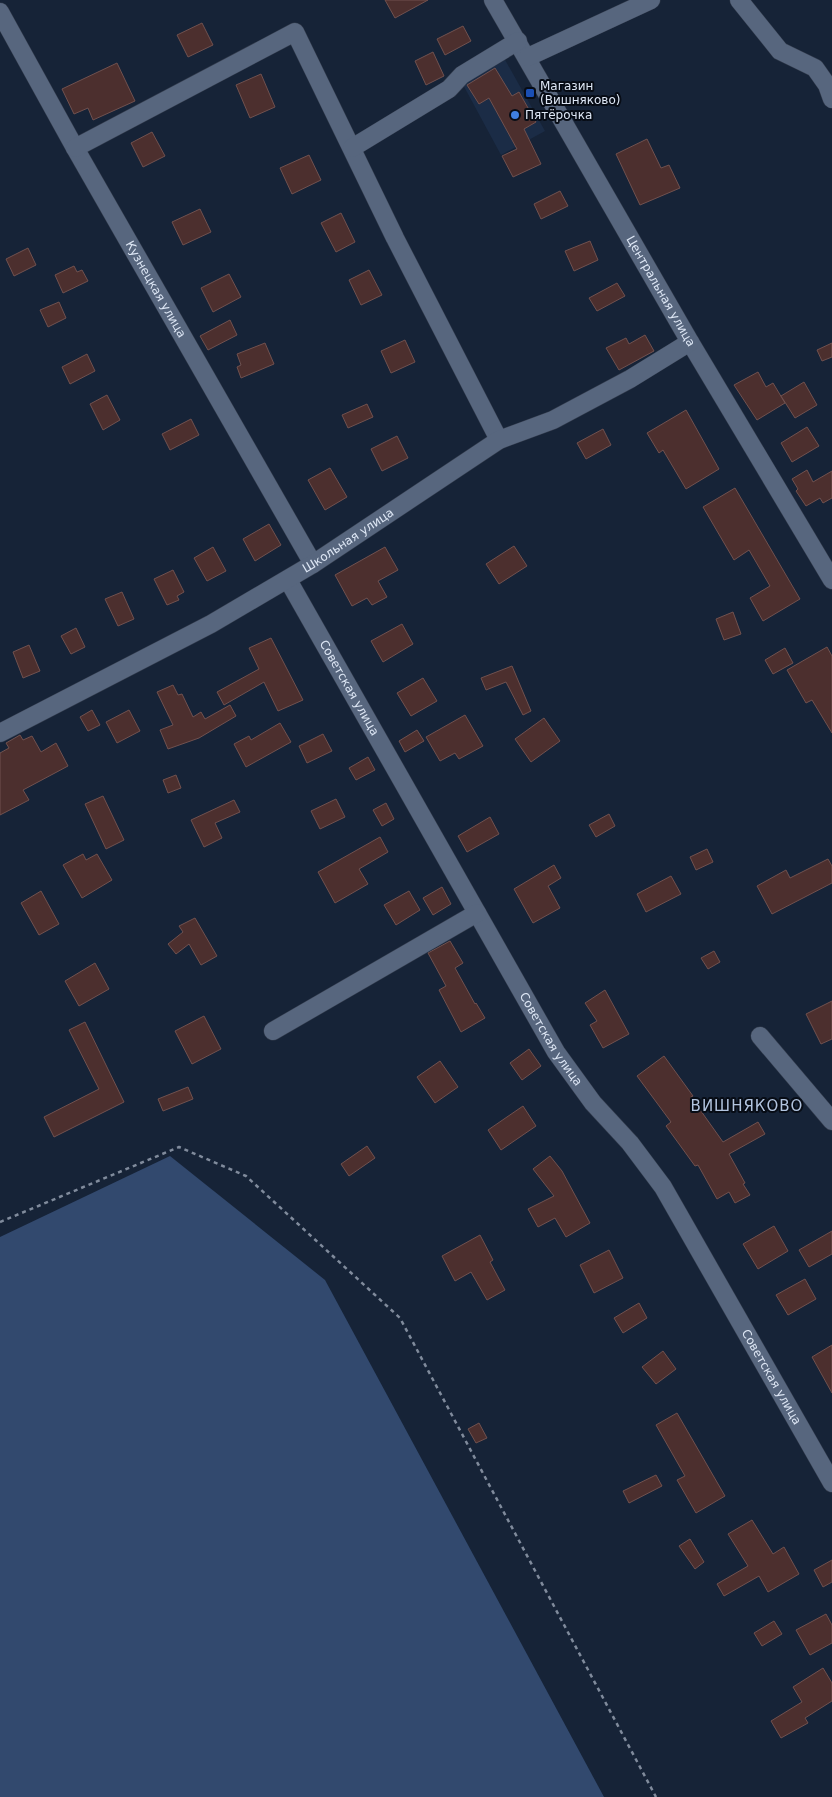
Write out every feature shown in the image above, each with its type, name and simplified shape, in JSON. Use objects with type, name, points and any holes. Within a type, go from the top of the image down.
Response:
[{"type":"street","name":"Центральная улица","points":[[493,0],[528,57],[690,342],[832,580]]},
{"type":"street","points":[[528,57],[651,0]]},
{"type":"street","points":[[739,0],[780,51],[815,68],[827,86],[832,99]]},
{"type":"street","name":"Кузнецкая улица","points":[[0,12],[75,148],[313,564]]},
{"type":"street","points":[[75,148],[295,32],[396,238],[499,440]]},
{"type":"street","points":[[352,148],[449,89],[462,75],[518,42]]},
{"type":"street","name":"Школьная улица","points":[[0,733],[211,624],[288,580],[499,440],[553,420],[630,379],[690,342]]},
{"type":"street","name":"Советская улица","points":[[288,580],[556,1052],[593,1103],[630,1143],[663,1188],[832,1483]]},
{"type":"street","points":[[273,1031],[477,913]]},
{"type":"street","points":[[760,1036],[832,1120]]},
{"type":"path","points":[[0,1222],[179,1147],[246,1176],[400,1318],[656,1797]]},
{"type":"shaded area","points":[[504,58],[545,131],[501,155],[461,81]]},
{"type":"shaded area","points":[[170,1156],[325,1280],[604,1797],[0,1797],[0,1237]]},
{"type":"building","points":[[385,0],[428,0],[395,18]]},
{"type":"building","points":[[202,23],[213,45],[188,57],[177,35]]},
{"type":"building","points":[[463,26],[471,41],[445,55],[437,39]]},
{"type":"building","points":[[433,52],[444,76],[426,85],[415,61]]},
{"type":"building","points":[[117,63],[135,101],[93,120],[88,108],[74,114],[62,89]]},
{"type":"building","points":[[495,68],[512,96],[519,92],[536,122],[524,129],[541,164],[513,177],[502,156],[517,149],[489,98],[479,104],[467,85]]},
{"type":"building","points":[[261,74],[275,107],[250,118],[236,85]]},
{"type":"building","points":[[152,132],[165,156],[143,167],[131,143]]},
{"type":"building","points":[[647,139],[661,168],[669,165],[680,188],[640,205],[616,154]]},
{"type":"building","points":[[309,155],[321,180],[292,194],[280,168]]},
{"type":"building","points":[[560,191],[568,206],[541,219],[534,204]]},
{"type":"building","points":[[200,209],[211,232],[183,245],[172,222]]},
{"type":"building","points":[[341,213],[355,242],[336,252],[321,223]]},
{"type":"building","points":[[590,241],[598,260],[574,271],[565,251]]},
{"type":"building","points":[[28,248],[36,265],[14,276],[6,259]]},
{"type":"building","points":[[74,266],[77,272],[82,270],[88,281],[63,293],[55,275]]},
{"type":"building","points":[[369,270],[382,295],[361,305],[349,280]]},
{"type":"building","points":[[229,274],[241,297],[213,312],[201,288]]},
{"type":"building","points":[[617,283],[625,296],[597,311],[589,298]]},
{"type":"building","points":[[59,302],[66,318],[48,327],[40,310]]},
{"type":"building","points":[[230,320],[237,335],[208,350],[200,336]]},
{"type":"building","points":[[645,335],[654,351],[619,370],[606,348],[626,338],[629,344]]},
{"type":"building","points":[[405,340],[415,362],[391,373],[381,351]]},
{"type":"building","points":[[265,343],[274,364],[241,378],[237,367],[241,365],[237,354]]},
{"type":"building","points":[[832,343],[832,357],[822,361],[817,350]]},
{"type":"building","points":[[87,354],[95,371],[70,384],[62,367]]},
{"type":"building","points":[[758,372],[766,387],[773,383],[785,403],[757,420],[734,385]]},
{"type":"building","points":[[804,382],[817,405],[795,418],[781,396]]},
{"type":"building","points":[[107,395],[120,420],[103,430],[90,404]]},
{"type":"building","points":[[367,404],[373,417],[348,428],[342,415]]},
{"type":"building","points":[[686,410],[719,469],[686,489],[663,450],[659,453],[647,433]]},
{"type":"building","points":[[191,419],[199,435],[170,450],[162,434]]},
{"type":"building","points":[[807,427],[819,446],[792,462],[781,443]]},
{"type":"building","points":[[603,429],[611,445],[586,459],[577,443]]},
{"type":"building","points":[[397,436],[408,458],[382,471],[371,449]]},
{"type":"building","points":[[330,468],[347,497],[325,510],[308,480]]},
{"type":"building","points":[[807,470],[813,482],[832,471],[832,498],[823,503],[820,498],[806,506],[796,491],[798,489],[792,479]]},
{"type":"building","points":[[735,488],[800,599],[763,621],[750,598],[770,586],[749,550],[734,560],[703,507]]},
{"type":"building","points":[[269,524],[281,545],[255,561],[243,539]]},
{"type":"building","points":[[514,546],[527,566],[499,584],[486,564]]},
{"type":"building","points":[[213,547],[226,571],[207,581],[194,558]]},
{"type":"building","points":[[385,547],[398,570],[378,581],[387,597],[372,605],[367,598],[352,606],[335,575]]},
{"type":"building","points":[[173,570],[184,592],[177,596],[179,600],[167,605],[154,579]]},
{"type":"building","points":[[122,592],[134,619],[118,626],[105,599]]},
{"type":"building","points":[[733,612],[741,634],[724,640],[716,619]]},
{"type":"building","points":[[402,624],[413,644],[383,662],[371,641]]},
{"type":"building","points":[[76,628],[85,647],[71,654],[61,636]]},
{"type":"building","points":[[271,638],[303,700],[278,711],[264,682],[224,705],[217,692],[259,669],[249,648]]},
{"type":"building","points":[[29,645],[40,671],[23,678],[13,652]]},
{"type":"building","points":[[827,647],[832,656],[832,733],[812,700],[806,703],[787,670]]},
{"type":"building","points":[[785,648],[793,663],[773,674],[765,660]]},
{"type":"building","points":[[512,666],[531,711],[523,715],[506,682],[486,690],[481,678]]},
{"type":"building","points":[[423,678],[437,701],[411,716],[397,693]]},
{"type":"building","points":[[173,685],[178,695],[182,694],[193,717],[201,712],[205,719],[230,705],[236,716],[199,738],[168,749],[160,730],[173,725],[157,692]]},
{"type":"building","points":[[92,710],[100,725],[88,731],[80,717]]},
{"type":"building","points":[[129,710],[140,731],[117,743],[106,722]]},
{"type":"building","points":[[465,715],[483,746],[459,759],[455,753],[440,761],[426,737]]},
{"type":"building","points":[[544,718],[560,741],[531,762],[515,739]]},
{"type":"building","points":[[280,723],[291,742],[246,767],[234,744],[249,736],[251,740]]},
{"type":"building","points":[[417,730],[424,741],[405,752],[399,741]]},
{"type":"building","points":[[323,734],[332,751],[307,763],[299,746]]},
{"type":"building","points":[[20,735],[23,740],[32,736],[41,752],[56,743],[68,766],[23,790],[29,800],[0,815],[0,753],[9,748],[6,743]]},
{"type":"building","points":[[368,757],[375,770],[356,780],[349,768]]},
{"type":"building","points":[[176,775],[181,788],[168,793],[163,780]]},
{"type":"building","points":[[103,796],[124,840],[106,849],[85,804]]},
{"type":"building","points":[[336,799],[345,817],[320,829],[311,811]]},
{"type":"building","points":[[234,800],[240,812],[215,823],[222,838],[204,847],[191,820]]},
{"type":"building","points":[[386,803],[394,819],[382,826],[373,810]]},
{"type":"building","points":[[609,814],[615,826],[596,837],[589,825]]},
{"type":"building","points":[[490,817],[499,834],[467,852],[458,836]]},
{"type":"building","points":[[380,837],[388,852],[359,869],[368,884],[335,903],[318,872]]},
{"type":"building","points":[[707,849],[713,862],[696,870],[690,857]]},
{"type":"building","points":[[83,854],[86,860],[97,854],[112,880],[82,898],[63,865]]},
{"type":"building","points":[[828,859],[832,866],[832,883],[772,914],[757,886],[786,870],[790,878]]},
{"type":"building","points":[[554,865],[561,878],[548,886],[560,908],[533,923],[514,889]]},
{"type":"building","points":[[671,876],[681,894],[646,912],[637,894]]},
{"type":"building","points":[[442,887],[451,904],[433,915],[423,898]]},
{"type":"building","points":[[41,891],[59,924],[39,935],[21,903]]},
{"type":"building","points":[[409,891],[420,910],[396,925],[384,905]]},
{"type":"building","points":[[195,918],[217,956],[201,965],[189,944],[176,954],[168,944],[183,932],[179,926]]},
{"type":"building","points":[[450,941],[463,963],[455,968],[485,1018],[461,1032],[439,990],[446,986],[428,953]]},
{"type":"building","points":[[714,951],[720,962],[708,969],[701,958]]},
{"type":"building","points":[[95,963],[109,989],[79,1006],[65,981]]},
{"type":"building","points":[[605,990],[629,1034],[603,1048],[590,1025],[597,1021],[585,1003]]},
{"type":"building","points":[[832,1001],[832,1039],[821,1044],[806,1014]]},
{"type":"building","points":[[204,1016],[221,1049],[192,1064],[175,1031]]},
{"type":"building","points":[[85,1022],[124,1102],[54,1137],[44,1117],[99,1089],[69,1030]]},
{"type":"building","points":[[529,1049],[541,1066],[522,1080],[510,1063]]},
{"type":"building","points":[[664,1056],[723,1142],[758,1122],[765,1134],[729,1154],[750,1195],[735,1203],[729,1192],[717,1199],[698,1165],[695,1166],[666,1126],[671,1122],[637,1076]]},
{"type":"building","points":[[440,1061],[458,1087],[435,1103],[417,1077]]},
{"type":"building","points":[[188,1087],[193,1099],[163,1111],[158,1099]]},
{"type":"building","points":[[523,1106],[536,1126],[501,1150],[488,1130]]},
{"type":"building","points":[[367,1146],[375,1158],[349,1176],[341,1164]]},
{"type":"building","points":[[550,1156],[562,1171],[590,1223],[566,1237],[555,1218],[538,1227],[528,1209],[554,1196],[533,1169]]},
{"type":"building","points":[[774,1226],[788,1251],[758,1269],[743,1244]]},
{"type":"building","points":[[832,1231],[832,1254],[809,1267],[799,1250]]},
{"type":"building","points":[[480,1235],[493,1260],[490,1262],[505,1290],[487,1300],[471,1272],[455,1281],[442,1256]]},
{"type":"building","points":[[609,1250],[623,1278],[594,1293],[580,1265]]},
{"type":"building","points":[[805,1279],[816,1299],[788,1315],[776,1295]]},
{"type":"building","points":[[639,1303],[647,1318],[623,1333],[614,1318]]},
{"type":"building","points":[[832,1345],[832,1393],[812,1357]]},
{"type":"building","points":[[663,1351],[676,1369],[656,1384],[642,1367]]},
{"type":"building","points":[[677,1413],[725,1496],[696,1513],[677,1480],[685,1476],[656,1425]]},
{"type":"building","points":[[479,1423],[487,1438],[476,1443],[468,1429]]},
{"type":"building","points":[[656,1475],[662,1486],[629,1503],[623,1491]]},
{"type":"building","points":[[752,1520],[773,1554],[784,1547],[799,1574],[768,1592],[759,1576],[724,1596],[717,1584],[748,1566],[728,1534]]},
{"type":"building","points":[[690,1539],[704,1562],[695,1569],[679,1546]]},
{"type":"building","points":[[832,1560],[832,1582],[823,1587],[814,1570]]},
{"type":"building","points":[[826,1614],[832,1625],[832,1643],[810,1655],[796,1630]]},
{"type":"building","points":[[774,1621],[782,1634],[762,1646],[754,1633]]},
{"type":"building","points":[[823,1668],[832,1683],[832,1701],[805,1718],[808,1723],[781,1738],[771,1721],[802,1702],[793,1687]]},
{"type":"place","name":"Магазин (Вишняково)","points":[[530,93]]},
{"type":"place","name":"Пятёрочка","points":[[515,115]]},
{"type":"district","name":"ВИШНЯКОВО","points":[[747,1106]]}]
